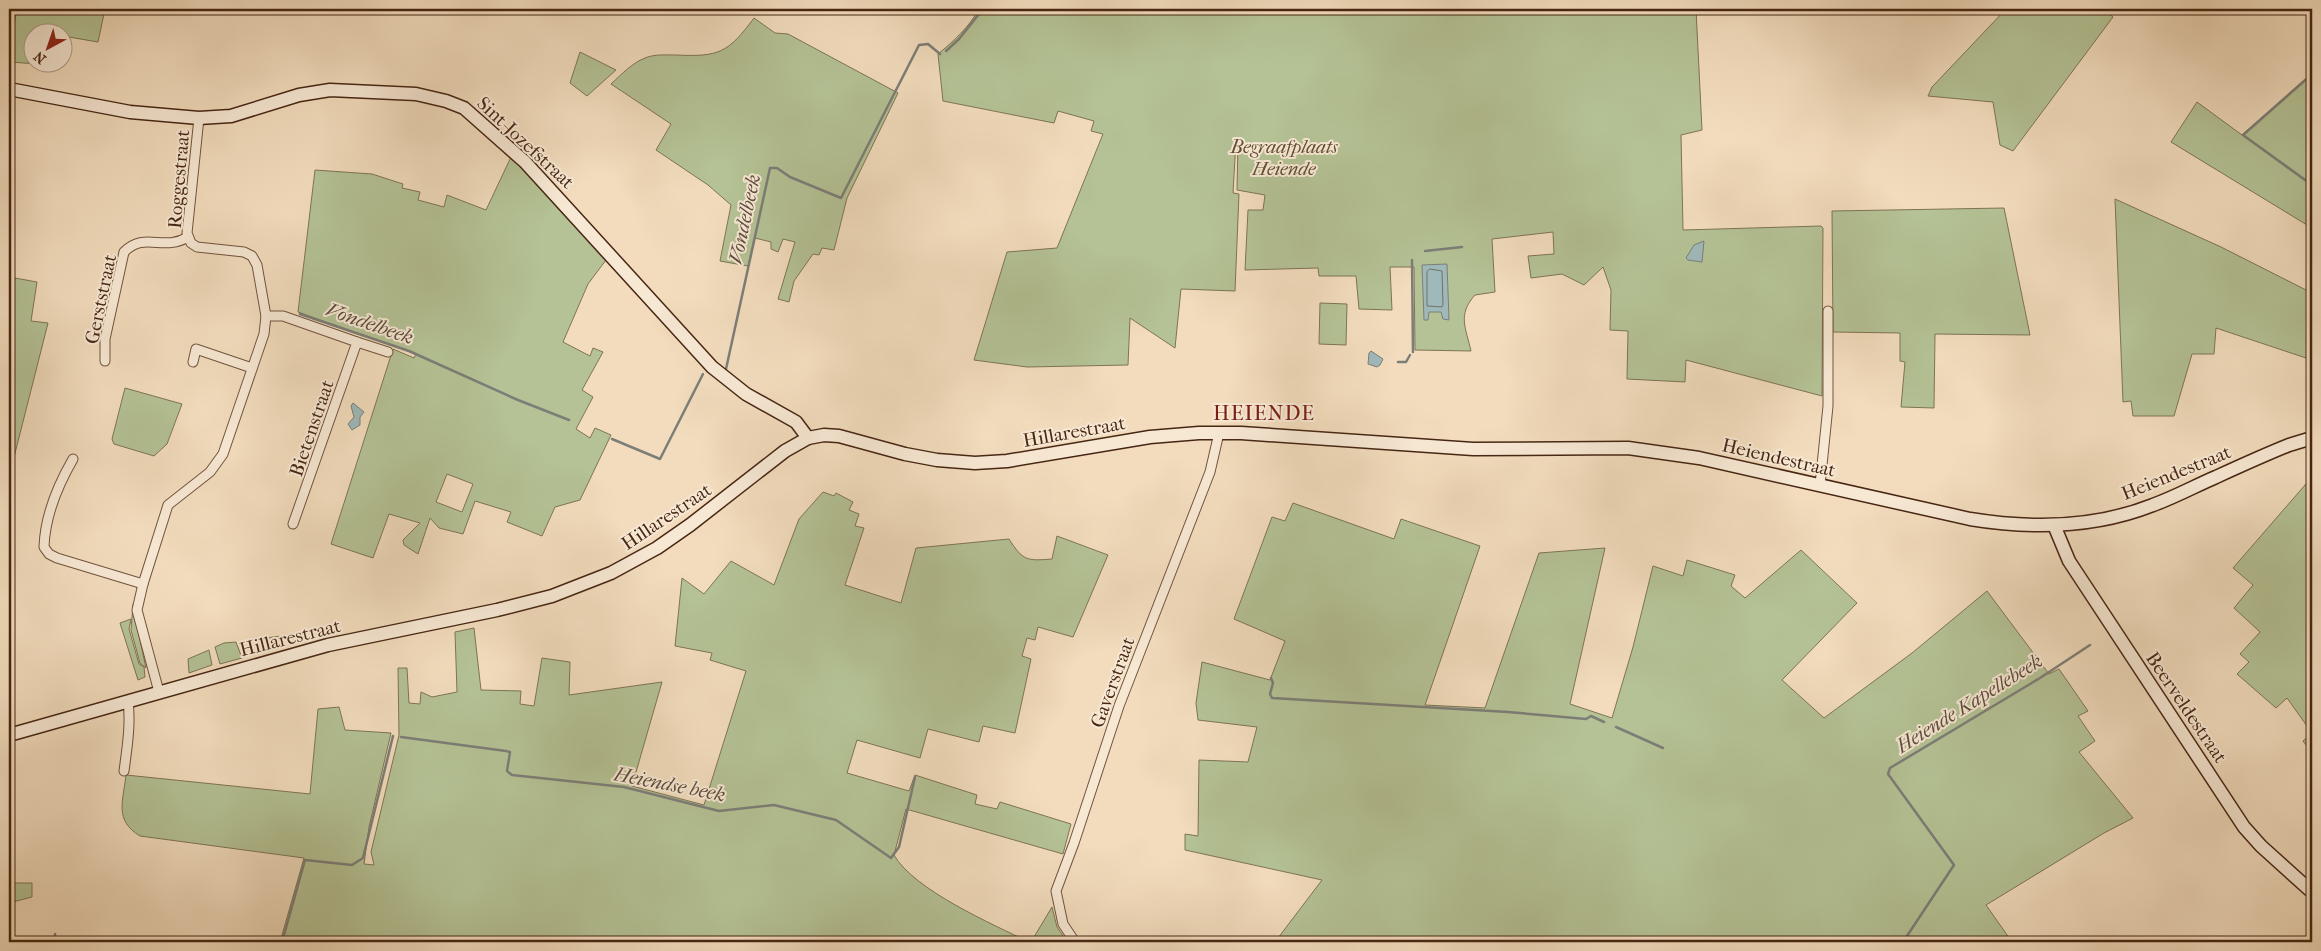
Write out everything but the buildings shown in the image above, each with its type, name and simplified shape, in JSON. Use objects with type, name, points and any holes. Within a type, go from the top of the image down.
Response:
[{"type":"main road","name":"Sint-Jozefstraat","points":[[9,89],[130,112],[199,118],[231,116],[298,94],[330,90],[416,94],[446,101],[464,108],[525,162],[712,367],[746,394],[796,422],[808,438]]},
{"type":"main road","name":"Hillarestraat","points":[[9,734],[328,645],[526,604],[585,584],[657,548],[690,525],[785,451],[808,438],[824,435],[840,436],[923,457],[975,463],[1036,457],[1150,436],[1219,432]]},
{"type":"main road","name":"Heiendestraat","points":[[1219,432],[1473,449],[1628,448],[1699,458],[1970,520],[2013,525],[2079,524],[2113,517],[2153,505],[2272,452],[2312,438]]},
{"type":"main road","name":"Beerveldestraat","points":[[2054,525],[2068,561],[2244,827],[2261,846],[2312,892]]},
{"type":"street","name":"Roggestraat","points":[[159,692],[137,610],[143,584],[168,505],[210,472],[223,454],[264,334],[266,316],[257,266],[252,256],[244,252],[197,247],[188,237],[199,118]]},
{"type":"street","name":"Gerststraat","points":[[105,361],[105,339],[124,252],[133,243],[141,241],[171,244],[188,237]]},
{"type":"street","points":[[1820,485],[1828,406],[1828,311]]},
{"type":"street","points":[[266,316],[283,316],[388,352]]},
{"type":"street","name":"Bietenstraat","points":[[294,524],[357,342]]},
{"type":"street","points":[[193,362],[196,349],[252,368]]},
{"type":"street","name":"Gaverstraat","points":[[1075,942],[1063,924],[1056,890],[1074,843],[1119,706],[1210,472],[1219,432]]},
{"type":"street","points":[[73,459],[61,481],[44,534],[44,547],[49,554],[57,558],[143,584]]},
{"type":"street","points":[[124,771],[128,744],[128,701]]},
{"type":"green space","points":[[10,9],[105,9],[98,42],[72,38],[72,22],[22,22],[22,63],[9,62],[9,46],[17,10]]},
{"type":"green space","name":"Begraafplaats Heiende","points":[[979,9],[1532,9],[1540,12],[1540,9],[1696,9],[1702,130],[1681,135],[1683,230],[1821,226],[1823,228],[1822,396],[1686,360],[1685,382],[1627,379],[1628,331],[1610,330],[1611,290],[1603,267],[1584,285],[1562,274],[1531,278],[1528,256],[1554,254],[1553,232],[1492,239],[1495,292],[1475,295],[1466,309],[1464,322],[1471,351],[1415,350],[1414,267],[1390,267],[1392,310],[1359,309],[1356,276],[1319,276],[1318,268],[1245,270],[1248,210],[1263,210],[1265,195],[1237,190],[1238,141],[1236,141],[1233,193],[1239,194],[1235,291],[1181,289],[1175,348],[1130,318],[1128,365],[1027,367],[974,360],[1007,252],[1057,248],[1103,134],[1091,131],[1094,121],[1058,111],[1054,123],[943,101],[938,54],[961,33]]},
{"type":"green space","points":[[2006,9],[2104,9],[2113,17],[2013,151],[2000,145],[1993,102],[1928,96],[1932,87]]},
{"type":"green space","points":[[754,18],[775,33],[788,34],[898,93],[847,198],[834,250],[822,248],[819,255],[813,254],[794,281],[789,302],[778,299],[795,242],[783,239],[778,252],[771,249],[771,242],[755,238],[748,266],[720,261],[731,205],[708,185],[656,150],[671,124],[611,84],[631,66],[649,57],[660,55],[703,55],[721,50],[737,39]]},
{"type":"green space","points":[[580,52],[616,70],[587,96],[570,83]]},
{"type":"green space","points":[[2312,74],[2312,228],[2171,142],[2197,102],[2242,135]]},
{"type":"green space","points":[[511,157],[606,260],[588,284],[563,342],[590,356],[593,348],[603,352],[582,390],[593,397],[576,429],[590,438],[595,428],[611,435],[580,500],[555,507],[542,536],[507,522],[511,512],[475,501],[463,534],[439,528],[430,518],[418,554],[404,545],[403,540],[420,523],[389,514],[373,558],[331,544],[393,349],[414,358],[416,354],[298,312],[315,170],[372,174],[403,184],[402,188],[420,192],[418,200],[444,207],[447,195],[486,210]],"holes":[[[447,474],[473,484],[462,512],[436,502]]]},
{"type":"green space","points":[[2115,199],[2221,247],[2312,293],[2312,360],[2216,328],[2214,354],[2192,354],[2174,416],[2133,416],[2131,401],[2123,402]]},
{"type":"green space","points":[[2004,208],[2030,335],[1935,334],[1934,408],[1901,407],[1905,362],[1900,361],[1900,333],[1833,332],[1832,211]]},
{"type":"green space","points":[[15,278],[37,282],[31,321],[48,323],[9,477],[9,297],[11,298]]},
{"type":"green space","points":[[1320,303],[1347,304],[1346,345],[1319,344]]},
{"type":"green space","points":[[125,388],[182,404],[167,444],[154,456],[114,444],[112,439]]},
{"type":"green space","points":[[2312,477],[2312,733],[2287,698],[2276,708],[2237,674],[2249,662],[2240,654],[2260,632],[2234,608],[2253,585],[2233,568]]},
{"type":"green space","points":[[823,492],[834,496],[836,493],[853,502],[849,510],[859,514],[855,526],[864,528],[845,585],[901,603],[916,548],[1009,539],[1018,552],[1026,558],[1037,560],[1052,559],[1057,536],[1108,555],[1073,637],[1038,627],[1035,640],[1027,638],[1022,656],[1031,659],[1015,733],[983,726],[979,742],[928,729],[920,758],[857,740],[847,773],[909,791],[915,775],[977,795],[975,804],[997,809],[1000,802],[1071,824],[1063,854],[906,809],[894,855],[904,868],[918,881],[955,905],[1029,942],[280,942],[304,858],[140,836],[126,824],[123,817],[122,802],[126,775],[310,794],[318,709],[339,707],[345,730],[391,733],[369,827],[364,864],[374,865],[371,852],[399,735],[398,668],[407,668],[409,703],[420,704],[421,692],[432,697],[457,692],[455,632],[474,628],[481,690],[521,691],[520,704],[534,706],[542,658],[570,662],[569,695],[662,682],[632,786],[704,805],[746,671],[710,660],[712,653],[675,646],[682,578],[704,594],[731,561],[774,585],[799,519]]},
{"type":"green space","points":[[1293,503],[1394,539],[1401,519],[1480,546],[1425,705],[1485,708],[1539,553],[1605,548],[1570,704],[1612,718],[1633,647],[1653,566],[1683,576],[1687,560],[1735,575],[1731,586],[1745,598],[1801,550],[1857,603],[1782,680],[1824,718],[1912,653],[1987,591],[2049,674],[2059,669],[2088,711],[2078,716],[2095,741],[2079,752],[2133,818],[2104,833],[1986,905],[2012,942],[1275,942],[1322,880],[1185,850],[1185,834],[1198,836],[1199,760],[1248,762],[1257,727],[1198,720],[1196,703],[1202,662],[1270,680],[1285,641],[1234,619],[1272,517],[1285,521]]},
{"type":"green space","points":[[133,604],[135,604],[135,617],[146,668],[140,663],[131,630]]},
{"type":"green space","points":[[131,619],[129,629],[139,664],[144,667],[145,677],[138,680],[120,623]]},
{"type":"green space","points":[[282,636],[284,646],[267,651],[258,650],[256,645],[257,639]]},
{"type":"green space","points":[[236,642],[242,658],[220,664],[215,647],[224,643]]},
{"type":"green space","points":[[209,650],[212,665],[189,673],[188,659]]},
{"type":"green space","points":[[2312,733],[2312,753],[2303,741]]},
{"type":"green space","points":[[9,883],[32,883],[32,897],[9,903]]},
{"type":"green space","points":[[1052,907],[1057,927],[1067,942],[1031,942]]},
{"type":"water","points":[[1704,241],[1702,262],[1688,260],[1686,258],[1694,245]]},
{"type":"water","points":[[1447,264],[1449,320],[1443,319],[1441,312],[1429,312],[1428,320],[1424,320],[1422,265]]},
{"type":"water","points":[[1371,351],[1383,359],[1377,367],[1368,364]]},
{"type":"water","points":[[353,403],[364,412],[360,417],[360,425],[352,430],[348,424],[354,417],[351,406]]},
{"type":"waterway","name":"Vondelbeek","points":[[946,51],[959,39],[983,9]]},
{"type":"waterway","name":"Vondelbeek","points":[[726,369],[770,168],[777,168],[790,177],[841,198],[919,45],[928,44],[940,54]]},
{"type":"waterway","points":[[2312,74],[2243,135],[2312,185]]},
{"type":"waterway","points":[[1425,251],[1462,247]]},
{"type":"waterway","points":[[1412,260],[1413,352]]},
{"type":"waterway","name":"Vondelbeek","points":[[300,314],[409,351],[518,400],[569,420]]},
{"type":"waterway","points":[[1398,362],[1406,362],[1410,355]]},
{"type":"waterway","points":[[612,439],[660,459],[703,374]]},
{"type":"waterway","name":"Heiende Kapellebeek","points":[[1903,942],[1954,865],[1888,774],[1890,768],[2040,678],[2090,645]]},
{"type":"waterway","points":[[1271,678],[1273,683],[1270,694],[1272,698],[1508,712],[1586,719],[1591,716],[1604,722]]},
{"type":"waterway","points":[[1616,727],[1663,748]]},
{"type":"waterway","name":"Heiendse beek","points":[[282,942],[305,860],[352,865],[363,858],[393,736]]},
{"type":"waterway","name":"Heiendse beek","points":[[401,737],[510,752],[507,771],[512,775],[624,787],[719,811],[774,805],[836,820],[891,858],[899,847],[915,777]]},
{"type":"waterway","points":[[55,934],[55,942]]},
{"type":"district","name":"HEIENDE","points":[[1264,413]]}]
